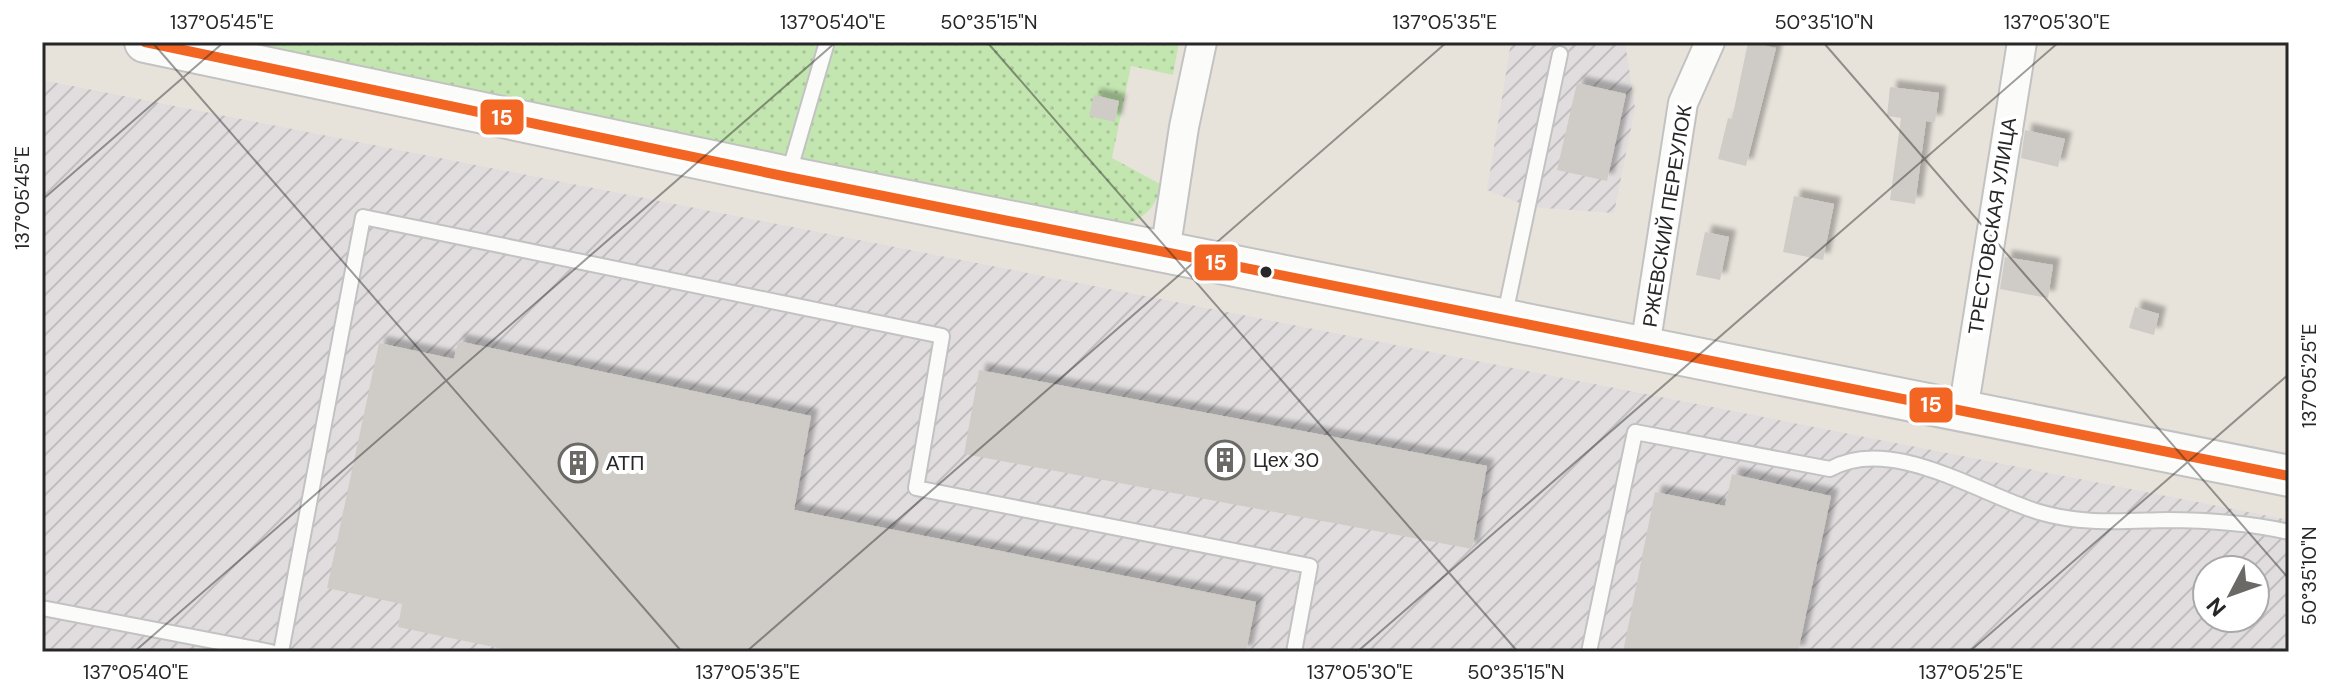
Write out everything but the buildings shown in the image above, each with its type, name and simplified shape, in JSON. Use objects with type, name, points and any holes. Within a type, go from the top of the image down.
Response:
[{"type":"main road","points":[[145,42],[788,177],[2289,476]]},
{"type":"street","points":[[1165,252],[1184,127],[1202,42]]},
{"type":"street","name":"РЖЕВСКИЙ ПЕРЕУЛОК","points":[[1645,347],[1683,103],[1710,42]]},
{"type":"street","name":"ТРЕСТОВСКАЯ УЛИЦА","points":[[1963,411],[2022,42]]},
{"type":"lane","points":[[788,177],[827,42]]},
{"type":"lane","points":[[1504,319],[1560,54]]},
{"type":"lane","points":[[281,652],[363,217],[942,336],[916,488],[1310,566],[1294,652]]},
{"type":"lane","points":[[1589,652],[1635,432],[1830,469],[1844,461],[1928,467],[2036,511],[2070,520],[2115,524],[2167,520],[2253,524],[2289,532]]},
{"type":"lane","points":[[42,608],[271,652]]},
{"type":"shaded area","points":[[1511,42],[1625,42],[1635,108],[1614,213],[1530,207],[1487,190]]},
{"type":"shaded area","points":[[42,80],[2289,520],[2289,652],[42,652]]},
{"type":"green space","points":[[211,42],[1179,42],[1173,75],[1131,66],[1112,158],[1162,185],[1148,211],[1122,226]]},
{"type":"transit line","name":"15","points":[[145,42],[788,177],[2289,476]]},
{"type":"place","name":"Цех 30","points":[[1225,460]]},
{"type":"place","name":"АТП","points":[[578,463]]}]
